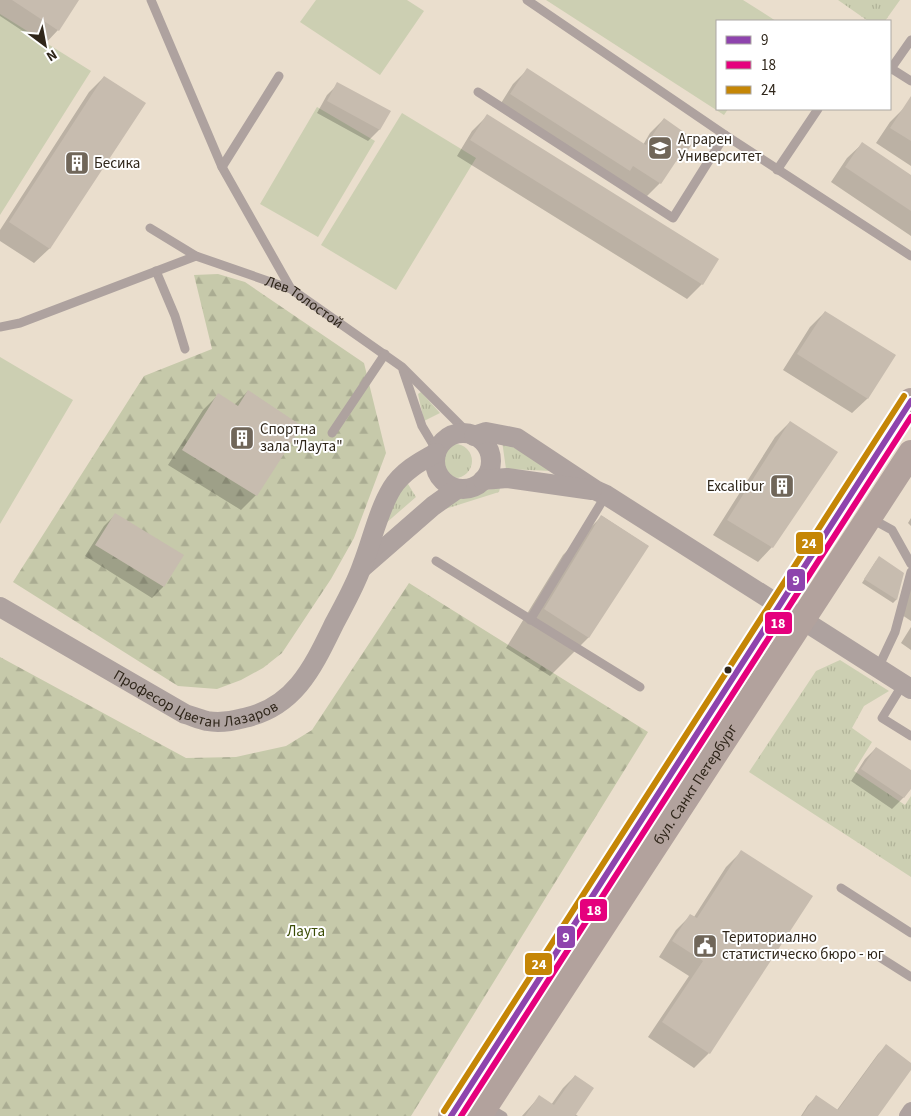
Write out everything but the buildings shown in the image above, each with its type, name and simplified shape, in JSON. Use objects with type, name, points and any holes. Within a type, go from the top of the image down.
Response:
[{"type":"main road","name":"бул. Санкт Петербург","points":[[451,1116],[911,401]]},
{"type":"main road","name":"бул. Санкт Петербург","points":[[489,1112],[802,619],[911,453]]},
{"type":"street","points":[[602,493],[508,478],[483,480],[471,488],[457,489],[438,476],[436,452],[441,444],[454,435],[472,435],[486,432],[516,438],[907,686]]},
{"type":"street","points":[[472,435],[487,448],[490,456],[490,465],[483,480]]},
{"type":"street","name":"Професор Цветан Лазаров","points":[[0,607],[185,714],[208,721],[234,721],[260,714],[283,702],[303,679],[322,648],[361,569],[382,509],[392,489],[412,467],[436,452]]},
{"type":"street","name":"Професор Цветан Лазаров","points":[[361,569],[432,506],[457,489]]},
{"type":"street","points":[[907,1116],[911,1110]]},
{"type":"lane","points":[[151,0],[222,167],[291,289]]},
{"type":"lane","points":[[527,0],[777,170],[911,256]]},
{"type":"lane","points":[[911,40],[891,69],[911,81]]},
{"type":"lane","points":[[222,167],[280,76]]},
{"type":"lane","points":[[478,92],[673,218],[725,135]]},
{"type":"lane","points":[[777,170],[817,110]]},
{"type":"lane","name":"Лев Толостой","points":[[150,228],[196,256],[291,289],[386,354],[402,367],[472,435]]},
{"type":"lane","points":[[0,327],[20,323],[196,256]]},
{"type":"lane","points":[[156,271],[175,316],[185,349]]},
{"type":"lane","points":[[332,433],[386,354]]},
{"type":"lane","points":[[402,367],[422,426],[436,452]]},
{"type":"lane","points":[[530,620],[602,493]]},
{"type":"lane","points":[[869,517],[892,530],[911,564]]},
{"type":"lane","points":[[436,561],[640,688]]},
{"type":"lane","points":[[878,668],[896,632],[911,572]]},
{"type":"lane","points":[[907,686],[882,718],[911,736]]},
{"type":"lane","points":[[840,888],[911,933]]},
{"type":"lane","points":[[881,958],[911,978]]},
{"type":"green space","points":[[316,0],[407,0],[424,11],[380,75],[300,22]]},
{"type":"green space","points":[[546,0],[743,0],[774,20],[716,20],[716,110]]},
{"type":"green space","points":[[838,0],[900,0],[886,20],[867,20]]},
{"type":"green space","points":[[0,14],[91,71],[0,215]]},
{"type":"green space","points":[[317,107],[375,141],[318,237],[260,204]]},
{"type":"green space","points":[[716,110],[727,110],[724,115]]},
{"type":"green space","points":[[402,113],[476,158],[396,290],[321,245]]},
{"type":"green space","points":[[218,274],[245,282],[364,363],[386,453],[354,538],[331,579],[282,653],[263,668],[241,680],[217,689],[178,686],[13,582],[144,376],[212,349],[194,275]]},
{"type":"green space","points":[[0,357],[73,400],[0,524]]},
{"type":"green space","points":[[421,392],[440,413],[424,421],[418,394]]},
{"type":"green space","points":[[496,439],[497,470],[492,471],[492,455],[486,440]]},
{"type":"green space","points":[[502,441],[549,467],[551,471],[506,469]]},
{"type":"green space","points":[[455,444],[467,449],[472,461],[467,473],[455,478],[443,473],[438,461],[443,449]]},
{"type":"green space","points":[[405,479],[416,497],[385,524]]},
{"type":"green space","points":[[500,488],[499,492],[442,510],[437,506],[472,492]]},
{"type":"green space","name":"Лаута","points":[[409,583],[648,732],[411,1116],[0,1116],[0,657],[186,758],[236,757],[286,746],[312,730]]},
{"type":"green space","points":[[840,660],[889,691],[864,706],[852,728],[872,742],[854,771],[905,805],[911,796],[911,877],[749,772],[816,671]]},
{"type":"transit line","name":"24","points":[[444,1111],[904,396]]},
{"type":"transit line","name":"9","points":[[451,1116],[911,401]]},
{"type":"transit line","name":"18","points":[[461,1116],[911,417]]},
{"type":"place","name":"Аграрен Университет","points":[[660,148]]},
{"type":"place","name":"Бесика","points":[[77,163]]},
{"type":"place","name":"Спортна зала \"Лаута\"","points":[[242,438]]},
{"type":"place","name":"Excalibur","points":[[782,486]]},
{"type":"place","name":"Териториално статистическо бюро - юг","points":[[705,946]]}]
